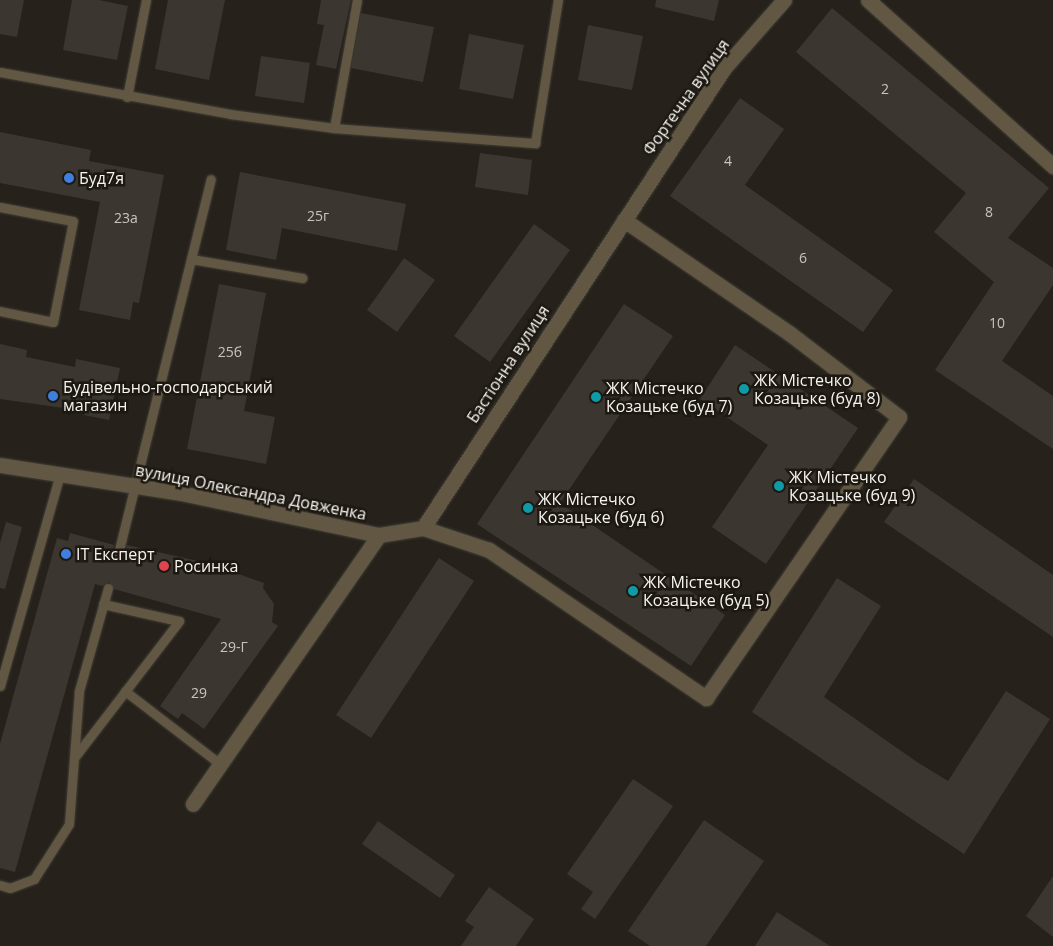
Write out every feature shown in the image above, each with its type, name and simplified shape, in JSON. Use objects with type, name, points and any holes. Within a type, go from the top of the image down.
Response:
[{"type":"street","name":"Фортечна вулиця","points":[[624,220],[724,68],[784,0]]},
{"type":"street","points":[[868,0],[1053,166]]},
{"type":"street","name":"Бастіонна вулиця","points":[[423,528],[624,220]]},
{"type":"street","points":[[379,535],[423,528],[488,550],[706,698],[899,417],[788,333],[624,220]]},
{"type":"street","name":"вулиця Олександра Довженка","points":[[0,465],[137,486],[379,535],[192,804]]},
{"type":"lane","points":[[127,97],[146,0]]},
{"type":"lane","points":[[334,128],[358,0]]},
{"type":"lane","points":[[0,72],[127,97],[334,128],[535,143],[558,0]]},
{"type":"lane","points":[[118,554],[137,486],[212,179]]},
{"type":"lane","points":[[0,207],[73,221],[54,322],[0,311]]},
{"type":"lane","points":[[192,259],[302,278]]},
{"type":"lane","points":[[0,686],[60,474]]},
{"type":"lane","points":[[0,885],[10,888],[34,879],[69,824],[79,692],[108,588]]},
{"type":"lane","points":[[74,758],[179,622],[104,604]]},
{"type":"lane","points":[[125,691],[219,763]]},
{"type":"building","points":[[0,0],[24,0],[17,37],[0,34]]},
{"type":"building","points":[[72,0],[99,0],[128,6],[117,60],[63,50]]},
{"type":"building","points":[[168,0],[225,0],[209,80],[155,69]]},
{"type":"building","points":[[321,0],[351,0],[336,69],[316,65],[324,25],[317,24]]},
{"type":"building","points":[[656,0],[719,0],[714,21],[655,7]]},
{"type":"building","points":[[832,8],[1049,188],[1008,238],[1053,268],[1053,285],[1002,361],[1053,396],[1053,449],[935,370],[994,282],[934,232],[966,193],[796,52]]},
{"type":"building","points":[[361,13],[434,27],[423,82],[351,68]]},
{"type":"building","points":[[588,25],[643,36],[632,90],[578,80]]},
{"type":"building","points":[[469,34],[524,45],[513,99],[459,89]]},
{"type":"building","points":[[261,56],[310,63],[304,103],[255,96]]},
{"type":"building","points":[[740,98],[784,129],[745,185],[893,290],[863,332],[670,196]]},
{"type":"building","points":[[0,132],[91,150],[89,161],[164,175],[139,303],[133,302],[130,320],[79,310],[100,202],[0,183]]},
{"type":"building","points":[[480,153],[532,160],[528,195],[475,187]]},
{"type":"building","points":[[240,172],[406,204],[397,251],[282,228],[276,260],[226,250]]},
{"type":"building","points":[[534,224],[570,250],[490,362],[454,336]]},
{"type":"building","points":[[404,258],[435,280],[397,332],[367,310]]},
{"type":"building","points":[[219,284],[266,293],[244,411],[275,417],[266,464],[187,449]]},
{"type":"building","points":[[624,304],[673,336],[560,503],[725,615],[691,666],[477,524]]},
{"type":"building","points":[[0,344],[27,350],[26,357],[75,367],[76,359],[120,368],[109,420],[84,415],[85,411],[0,399]]},
{"type":"building","name":"ЖК Містечко Козацьке (буд 9)","points":[[735,345],[858,428],[766,564],[712,527],[768,445],[700,399]]},
{"type":"building","points":[[914,479],[1053,575],[1053,637],[884,522]]},
{"type":"building","points":[[6,522],[22,527],[5,589],[0,588],[0,543]]},
{"type":"building","points":[[70,533],[114,545],[112,555],[116,560],[123,558],[127,545],[211,564],[264,583],[263,588],[274,604],[272,622],[278,626],[204,729],[182,713],[178,719],[160,706],[221,619],[114,589],[109,582],[102,586],[95,584],[15,872],[0,868],[0,744],[57,538],[68,541]]},
{"type":"building","points":[[439,558],[474,581],[371,738],[336,715]]},
{"type":"building","points":[[837,578],[881,606],[824,697],[917,762],[948,781],[1006,691],[1050,719],[964,854],[752,712]]},
{"type":"building","points":[[633,779],[673,806],[595,919],[581,909],[593,892],[567,874]]},
{"type":"building","points":[[704,820],[764,861],[706,946],[650,946],[628,931]]},
{"type":"building","points":[[378,821],[455,875],[440,898],[362,844]]},
{"type":"building","points":[[1053,876],[1053,937],[1026,916]]},
{"type":"building","points":[[489,887],[534,919],[516,946],[461,946],[474,927],[465,921]]},
{"type":"building","points":[[777,912],[830,946],[755,946]]},
{"type":"place","name":"Буд7я","points":[[69,178]]},
{"type":"place","name":"ЖК Містечко Козацьке (буд 8)","points":[[744,389]]},
{"type":"place","name":"Будівельно-господарський магазин","points":[[53,396]]},
{"type":"place","name":"ЖК Містечко Козацьке (буд 7)","points":[[596,397]]},
{"type":"place","name":"ЖК Містечко Козацьке (буд 9)","points":[[779,486]]},
{"type":"place","name":"ЖК Містечко Козацьке (буд 6)","points":[[528,508]]},
{"type":"place","name":"IT Експерт","points":[[66,554]]},
{"type":"place","name":"Росинка","points":[[164,566]]},
{"type":"place","name":"ЖК Містечко Козацьке (буд 5)","points":[[633,591]]}]
